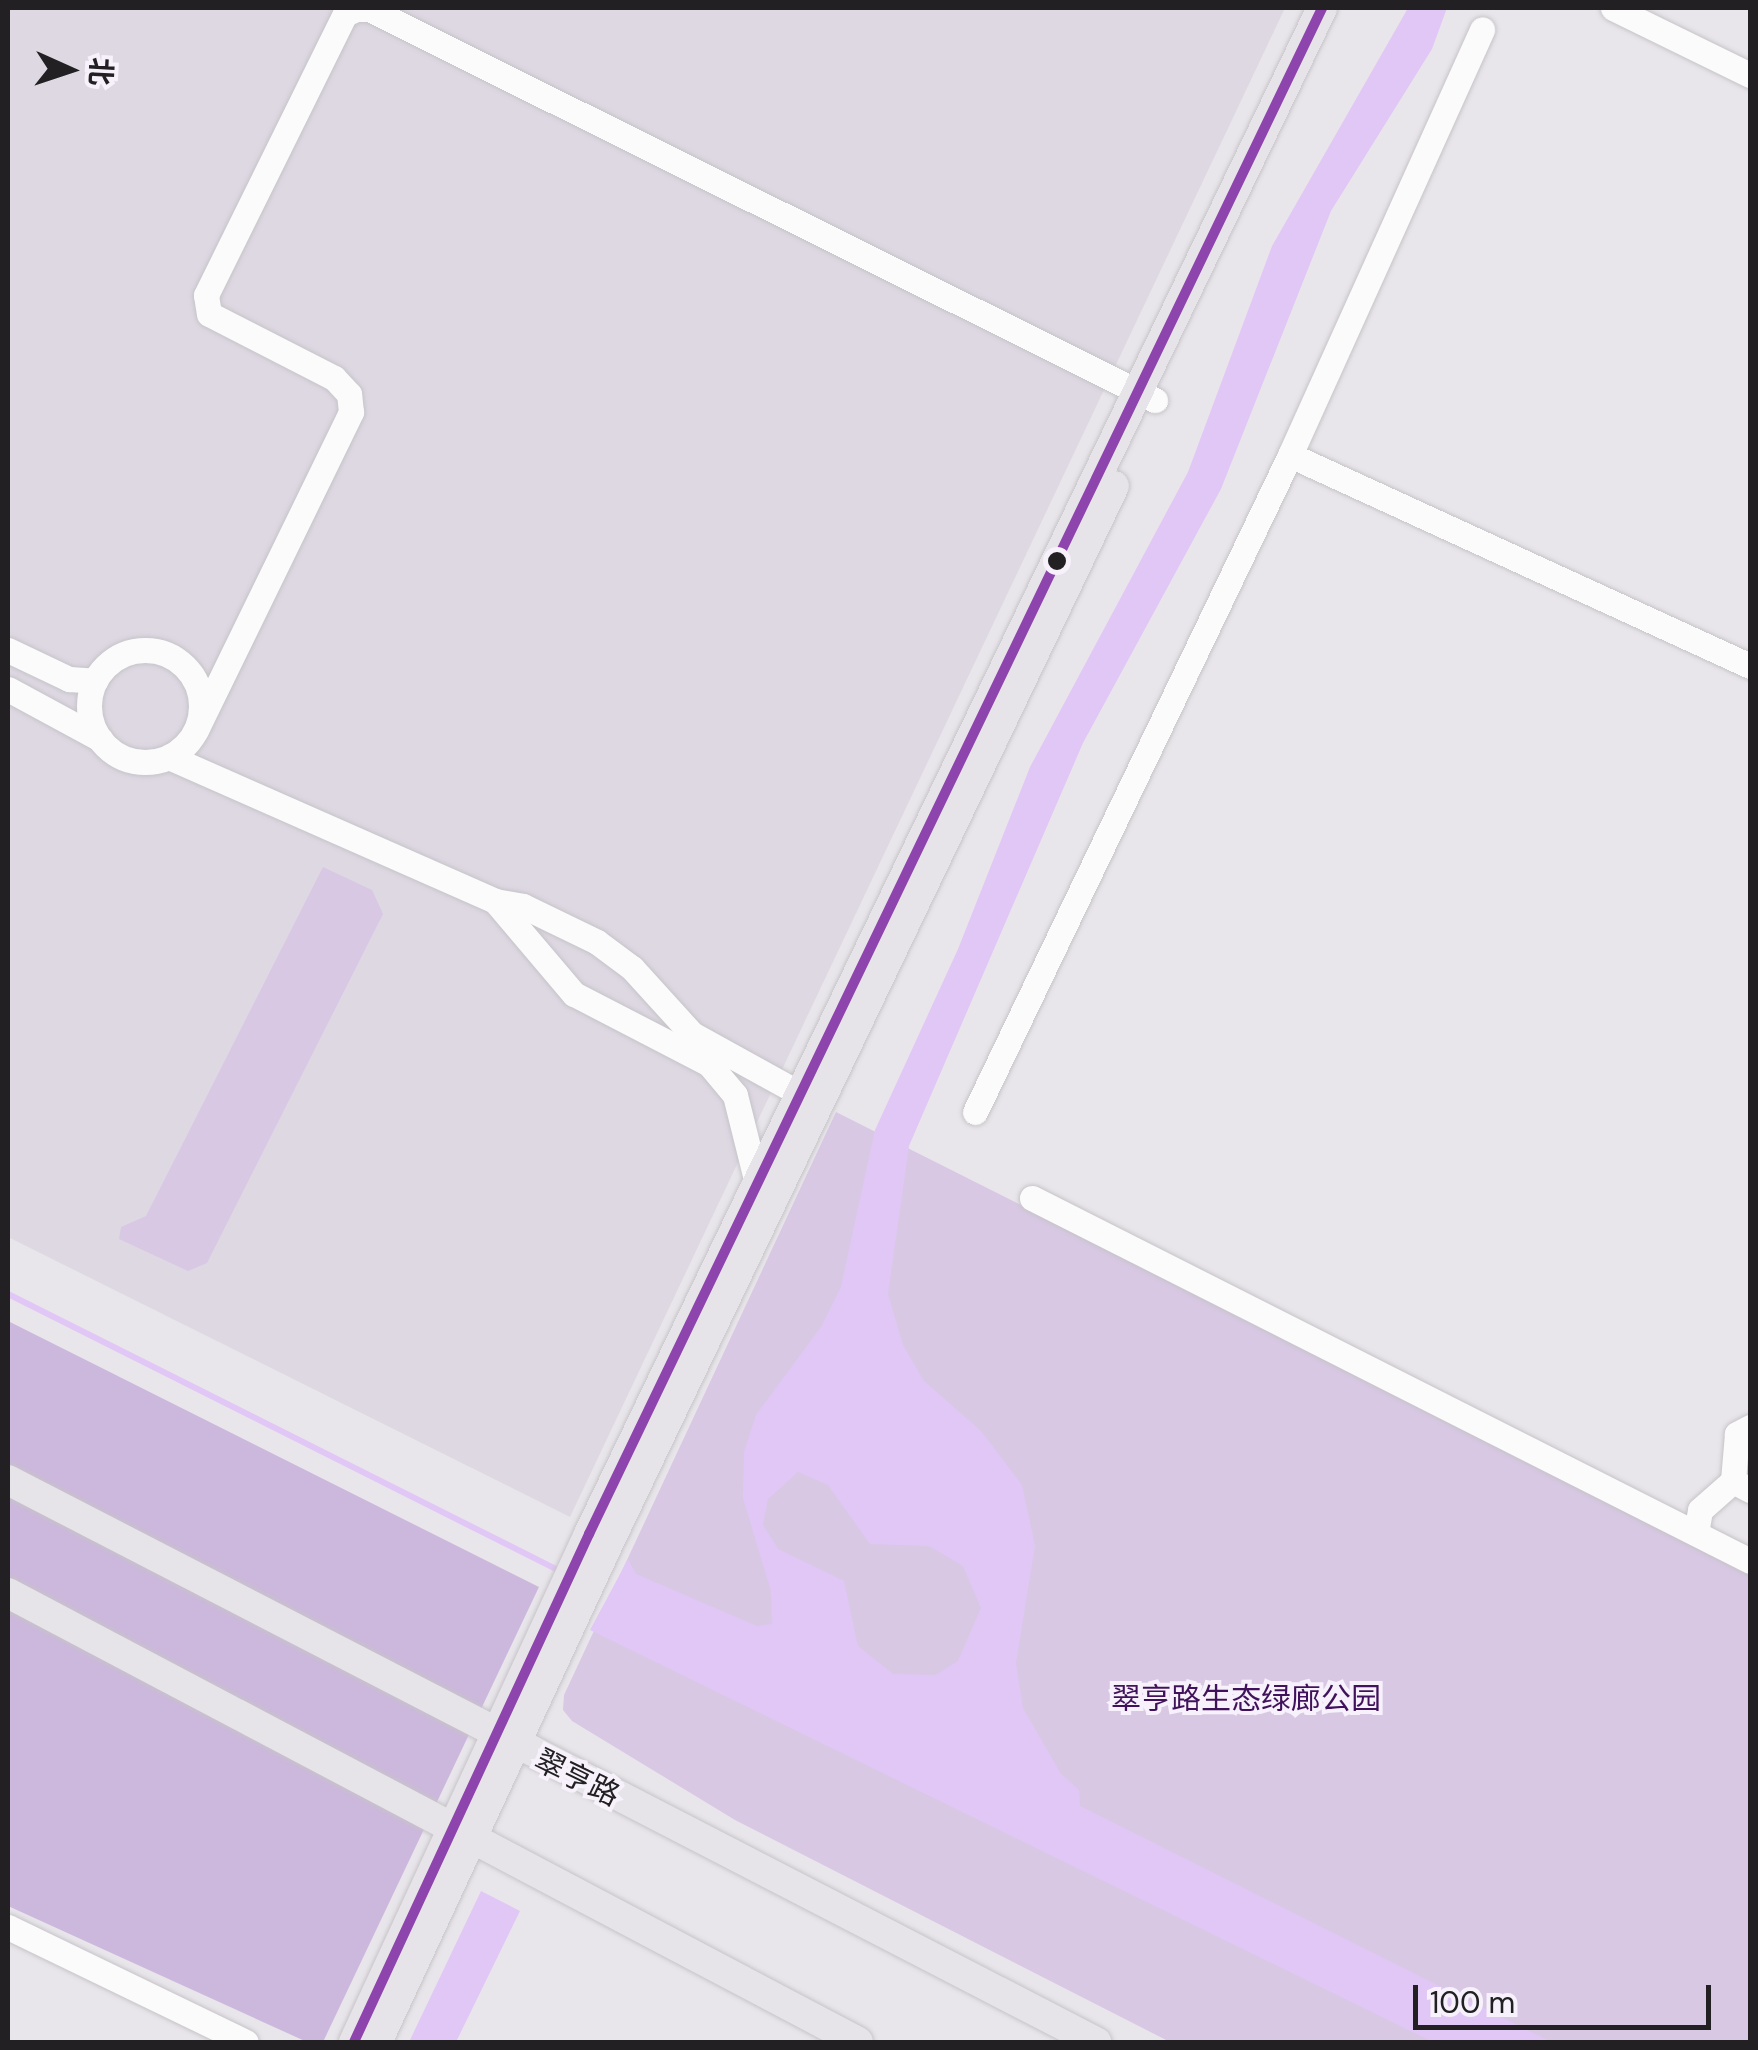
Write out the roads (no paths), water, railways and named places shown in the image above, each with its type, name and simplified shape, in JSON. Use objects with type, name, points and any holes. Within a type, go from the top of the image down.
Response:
[{"type":"main road","points":[[378,2042],[516,1748],[555,1632],[1146,396],[1322,8]]},
{"type":"main road","points":[[1146,396],[1344,8]]},
{"type":"main road","points":[[598,1540],[757,1184],[810,1098]]},
{"type":"main road","name":"翠亨路","points":[[8,1480],[516,1748],[1096,2042]]},
{"type":"main road","points":[[8,1593],[858,2042]]},
{"type":"main road","points":[[354,2042],[472,1841]]},
{"type":"street","points":[[1613,8],[1750,75]]},
{"type":"street","points":[[169,757],[196,730],[351,412],[350,394],[334,378],[208,314],[206,295],[345,14],[368,9],[415,18],[1146,396]]},
{"type":"street","points":[[975,1112],[1290,455],[1482,30]]},
{"type":"street","points":[[1290,455],[1750,666]]},
{"type":"street","points":[[8,650],[69,678],[96,681]]},
{"type":"street","points":[[101,740],[90,710],[96,681],[114,660],[135,651],[172,657],[197,689],[196,730]]},
{"type":"street","points":[[8,690],[134,761],[169,757],[495,901],[524,906],[597,942],[632,968],[692,1034],[729,1060],[810,1098]]},
{"type":"street","points":[[495,901],[574,994],[709,1064],[735,1095],[757,1184]]},
{"type":"street","points":[[1032,1198],[1750,1561]]},
{"type":"street","points":[[1696,1534],[1700,1510],[1742,1485],[1736,1434],[1750,1426]]},
{"type":"street","points":[[8,1926],[246,2042]]},
{"type":"waterway","points":[[8,1294],[562,1572]]},
{"type":"park label","name":"翠亨路生态绿廊公园","points":[[1246,1699]]}]
